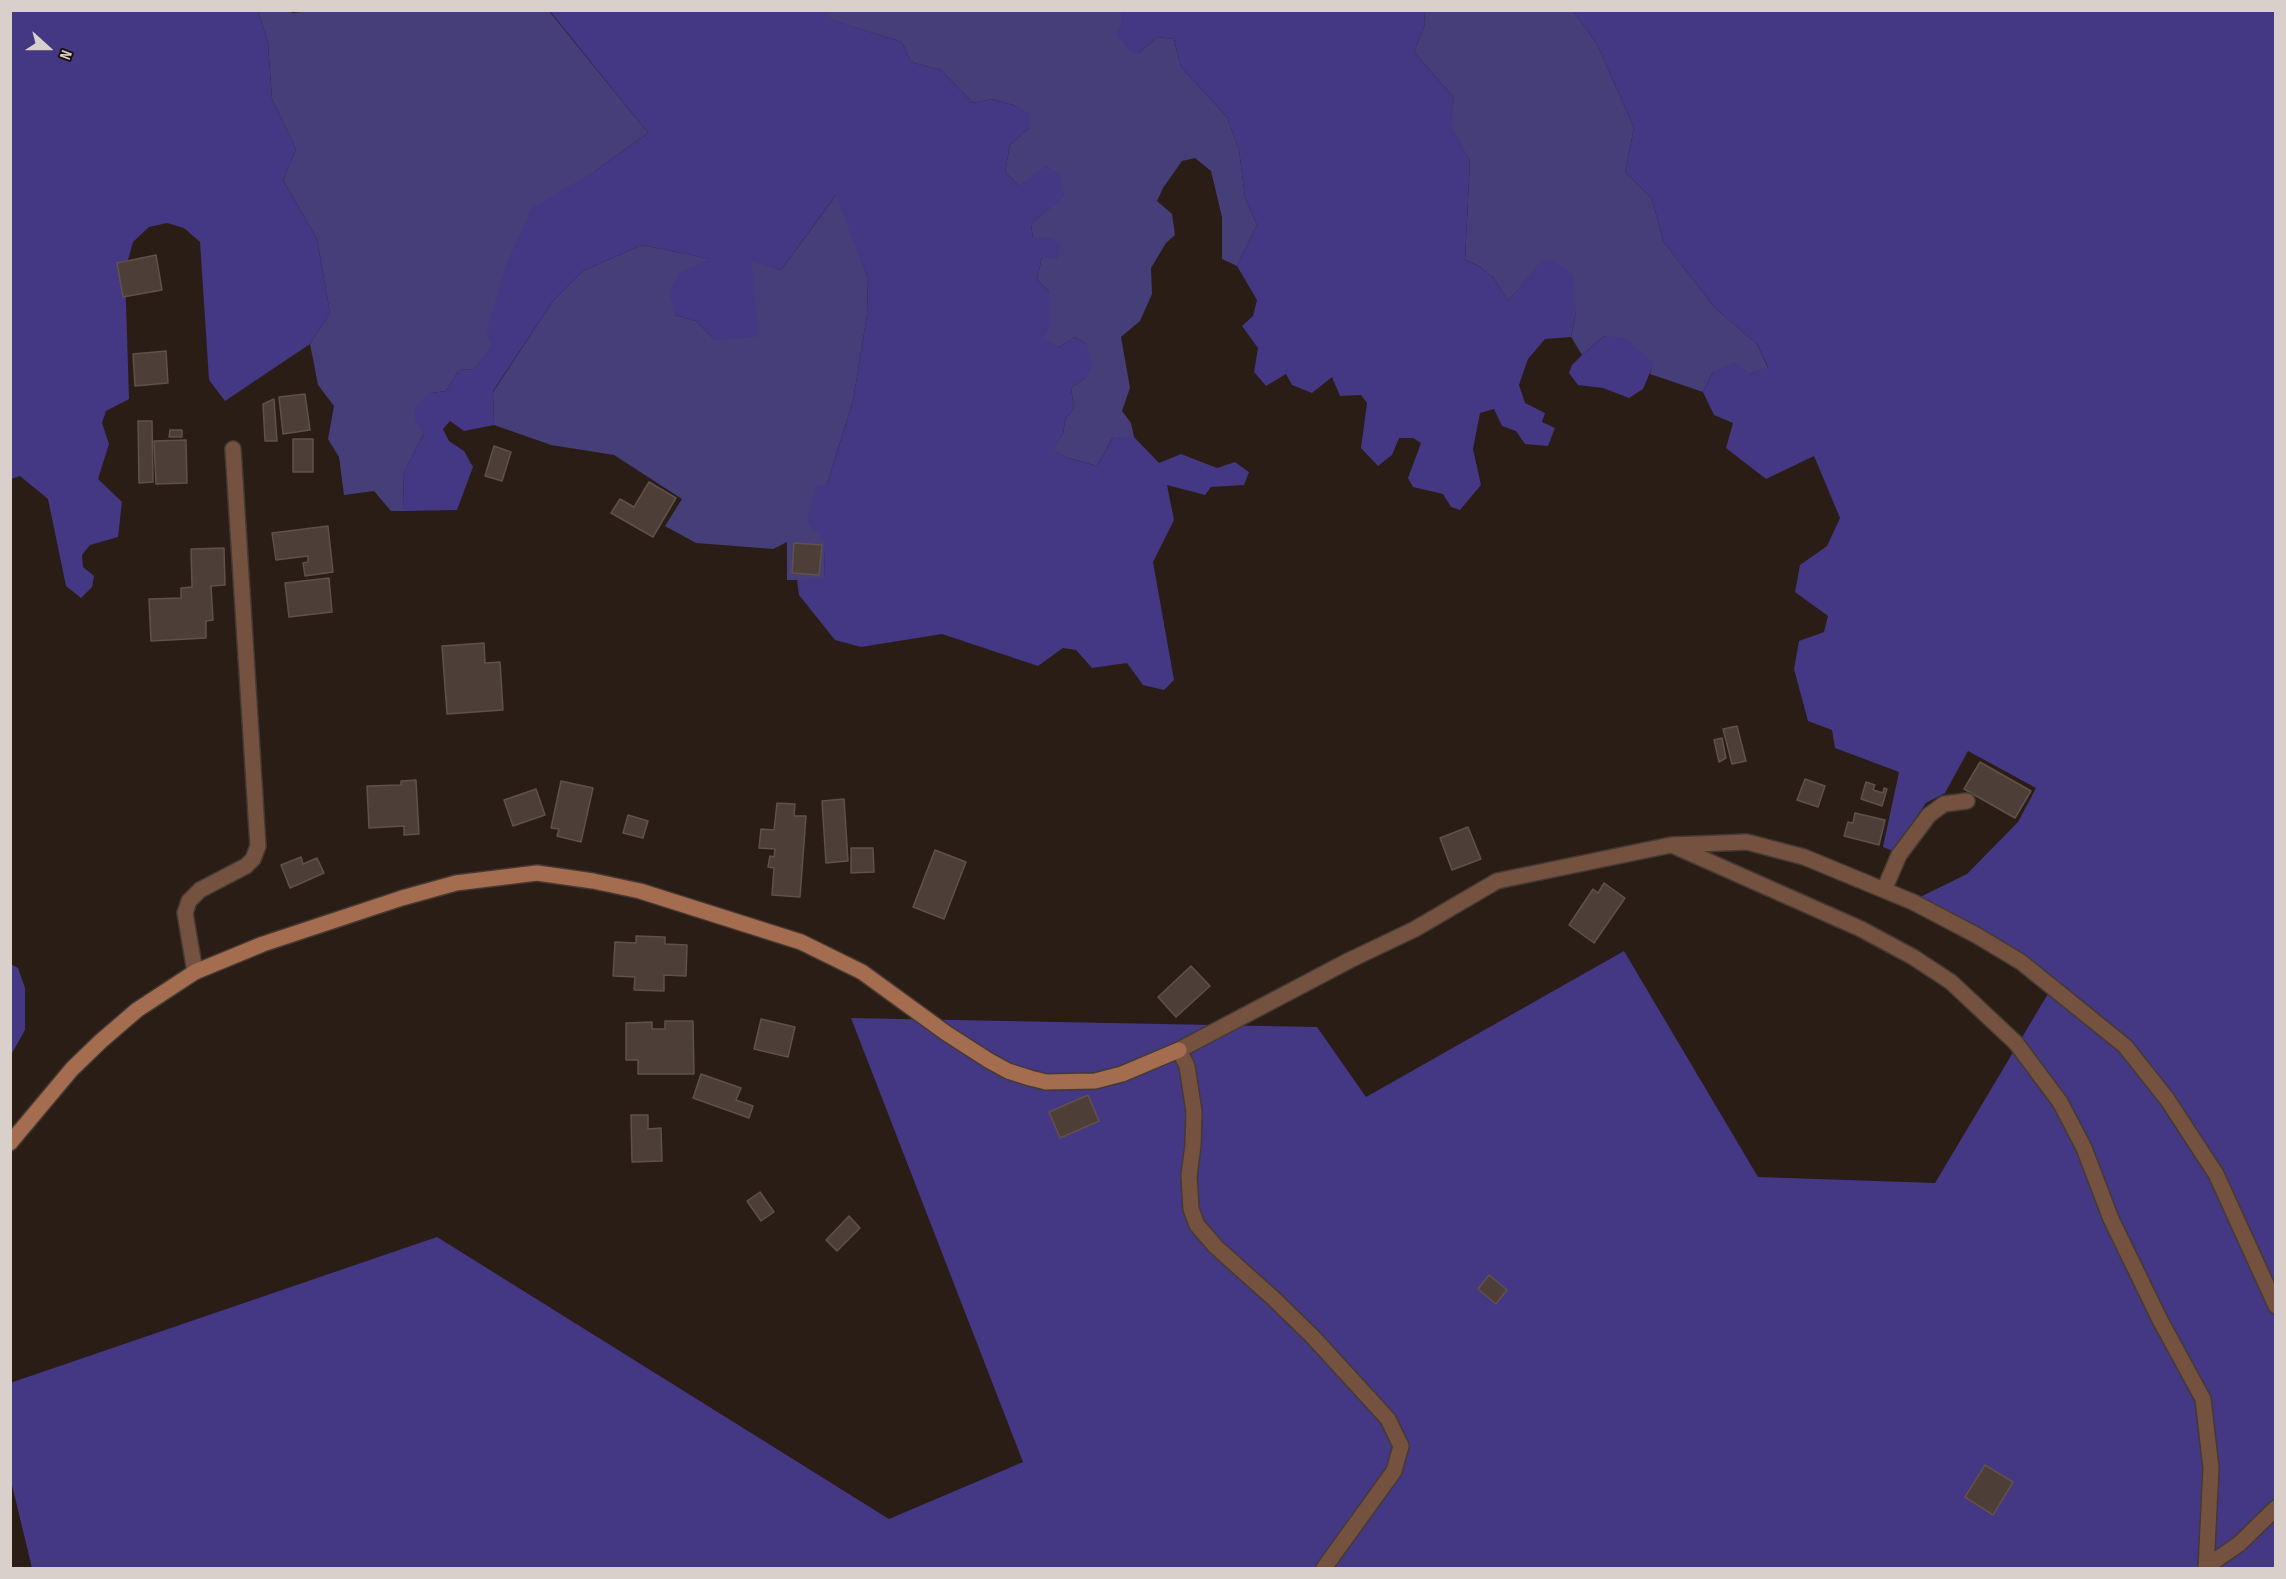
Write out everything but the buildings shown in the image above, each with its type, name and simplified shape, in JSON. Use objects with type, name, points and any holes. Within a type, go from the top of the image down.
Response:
[{"type":"street","points":[[195,972],[184,913],[189,901],[200,890],[246,866],[253,859],[258,846],[233,450]]},
{"type":"street","points":[[1884,890],[1899,855],[1929,815],[1944,804],[1967,801]]},
{"type":"street","points":[[10,1143],[72,1069],[100,1041],[137,1010],[175,983],[195,972],[263,944],[402,898],[456,883],[537,873],[640,891],[801,942],[862,972],[946,1033],[1008,1071],[1046,1082],[1095,1081],[1122,1074],[1179,1050],[1350,960],[1415,929],[1497,880],[1671,845],[1747,842],[1804,857],[1913,902],[2021,962],[2125,1046],[2167,1099],[2216,1174],[2276,1306]]},
{"type":"street","points":[[1671,845],[1861,929],[1923,963],[1952,982],[2016,1043],[2060,1102],[2084,1148],[2111,1219],[2160,1320],[2203,1399],[2211,1468],[2207,1567]]},
{"type":"street","points":[[1179,1050],[1187,1066],[1194,1112],[1189,1176],[1191,1209],[1197,1225],[1216,1247],[1274,1298],[1313,1337],[1388,1419],[1401,1446],[1394,1471],[1324,1569]]},
{"type":"street","points":[[2207,1567],[2239,1545],[2276,1508]]},
{"type":"shaded area","points":[[315,10],[549,11],[648,133],[595,171],[494,344],[474,369],[459,370],[446,391],[431,393],[424,433],[403,474],[404,511],[391,511],[374,491],[344,495],[339,457],[328,439],[334,406],[318,385],[310,344],[330,313],[317,239],[283,180],[296,149],[272,99],[268,43],[258,11],[293,13]]},
{"type":"shaded area","points":[[549,10],[823,11],[833,20],[902,42],[911,62],[941,70],[973,103],[991,99],[1017,106],[1030,114],[1029,128],[1010,145],[1005,172],[1019,186],[1046,166],[1059,173],[1064,194],[1058,202],[1031,224],[1033,238],[1052,238],[1061,245],[1057,259],[1042,257],[1037,279],[1049,292],[1050,326],[1044,338],[1058,348],[1075,337],[1086,344],[1092,366],[1085,378],[1071,388],[1074,408],[1065,420],[1063,434],[1053,449],[1065,457],[1097,466],[1113,437],[1134,437],[1159,463],[1181,454],[1217,468],[1235,462],[1249,472],[1244,485],[1211,487],[1205,495],[1167,485],[1174,520],[1153,562],[1174,680],[1164,690],[1143,685],[1127,663],[1092,668],[1076,650],[1063,648],[1038,666],[942,634],[861,647],[835,640],[799,595],[797,580],[824,579],[825,542],[807,521],[815,488],[827,484],[853,401],[867,314],[868,278],[836,195],[781,270],[751,261],[759,336],[715,340],[696,321],[675,315],[670,293],[679,273],[710,259],[642,245],[583,271],[553,301],[493,391],[494,425],[464,431],[450,421],[443,429],[449,441],[464,451],[473,467],[457,510],[404,511],[403,474],[424,433],[415,421],[415,405],[431,393],[446,391],[459,370],[474,369],[493,344],[486,332],[508,261],[532,208],[595,171],[648,133]]},
{"type":"shaded area","points":[[11,11],[258,11],[268,43],[272,99],[296,149],[283,180],[317,239],[330,313],[310,344],[225,401],[209,380],[200,242],[184,228],[167,223],[149,227],[133,242],[125,271],[129,399],[106,411],[102,423],[109,444],[98,479],[122,502],[118,537],[90,545],[82,555],[83,567],[94,576],[92,587],[81,598],[66,586],[48,499],[20,476],[11,479]]},
{"type":"shaded area","points":[[823,11],[1121,11],[1121,24],[1139,53],[1157,37],[1174,39],[1181,67],[1227,117],[1239,150],[1245,198],[1257,225],[1237,266],[1222,259],[1222,217],[1211,171],[1195,158],[1182,161],[1163,188],[1157,201],[1172,214],[1175,235],[1166,243],[1151,268],[1152,294],[1140,321],[1121,337],[1130,388],[1122,411],[1131,423],[1134,437],[1113,437],[1097,466],[1065,457],[1052,449],[1063,434],[1065,420],[1074,408],[1071,388],[1085,378],[1086,344],[1075,337],[1058,348],[1043,338],[1049,292],[1037,279],[1042,257],[1052,238],[1033,238],[1031,224],[1064,194],[1019,186],[1005,172],[1010,145],[1029,128],[1017,106],[991,99],[973,103],[941,70],[911,62],[902,42],[832,20]]},
{"type":"shaded area","points":[[1121,11],[1424,11],[1425,24],[1414,52],[1454,98],[1451,126],[1470,161],[1465,260],[1479,266],[1493,277],[1508,301],[1541,262],[1553,260],[1573,275],[1576,313],[1571,337],[1545,339],[1528,359],[1519,385],[1525,403],[1545,413],[1542,422],[1555,428],[1548,446],[1525,444],[1516,431],[1502,426],[1494,409],[1480,413],[1473,449],[1481,485],[1460,510],[1451,507],[1443,494],[1413,487],[1408,478],[1421,443],[1413,438],[1399,438],[1392,455],[1378,466],[1361,448],[1367,403],[1361,395],[1340,396],[1332,377],[1312,393],[1292,385],[1286,374],[1266,386],[1254,372],[1258,348],[1242,326],[1253,316],[1257,300],[1237,266],[1257,225],[1245,198],[1239,150],[1227,117],[1181,67],[1174,39],[1157,37],[1139,53],[1130,51],[1116,35],[1121,24]]},
{"type":"shaded area","points":[[1424,11],[1573,11],[1597,44],[1634,128],[1625,172],[1652,199],[1663,241],[1715,308],[1757,344],[1768,368],[1750,374],[1713,372],[1703,392],[1650,374],[1653,363],[1604,336],[1582,355],[1571,337],[1576,313],[1541,263],[1508,301],[1493,277],[1479,266],[1465,260],[1470,161],[1450,126],[1454,98],[1414,52],[1425,24]]},
{"type":"shaded area","points":[[1573,11],[2275,11],[2275,1568],[32,1568],[11,1481],[10,1383],[437,1237],[889,1519],[1023,1462],[851,1018],[1317,1027],[1366,1097],[1624,951],[1758,1177],[1935,1183],[2055,982],[1918,898],[1967,874],[2018,822],[2036,788],[1968,751],[1945,793],[1926,803],[1893,851],[1883,847],[1899,772],[1835,748],[1832,730],[1808,721],[1794,669],[1799,641],[1824,632],[1828,616],[1795,592],[1800,565],[1827,546],[1840,518],[1814,456],[1766,479],[1726,448],[1733,423],[1714,415],[1703,392],[1713,372],[1735,362],[1750,374],[1768,367],[1757,344],[1715,308],[1663,241],[1652,199],[1625,172],[1634,128],[1597,44]]},
{"type":"shaded area","points":[[837,194],[868,278],[867,315],[853,401],[827,484],[824,580],[787,580],[787,542],[773,549],[696,543],[665,526],[682,499],[614,455],[551,445],[494,425],[493,392],[553,301],[583,271],[642,245],[711,259],[675,315],[696,321],[715,340],[751,260],[781,270]]},
{"type":"shaded area","points":[[1604,336],[1625,338],[1654,363],[1643,389],[1629,398],[1603,388],[1578,385],[1569,373],[1572,365]]},
{"type":"shaded area","points":[[11,964],[18,968],[25,988],[25,1030],[11,1055]]}]
